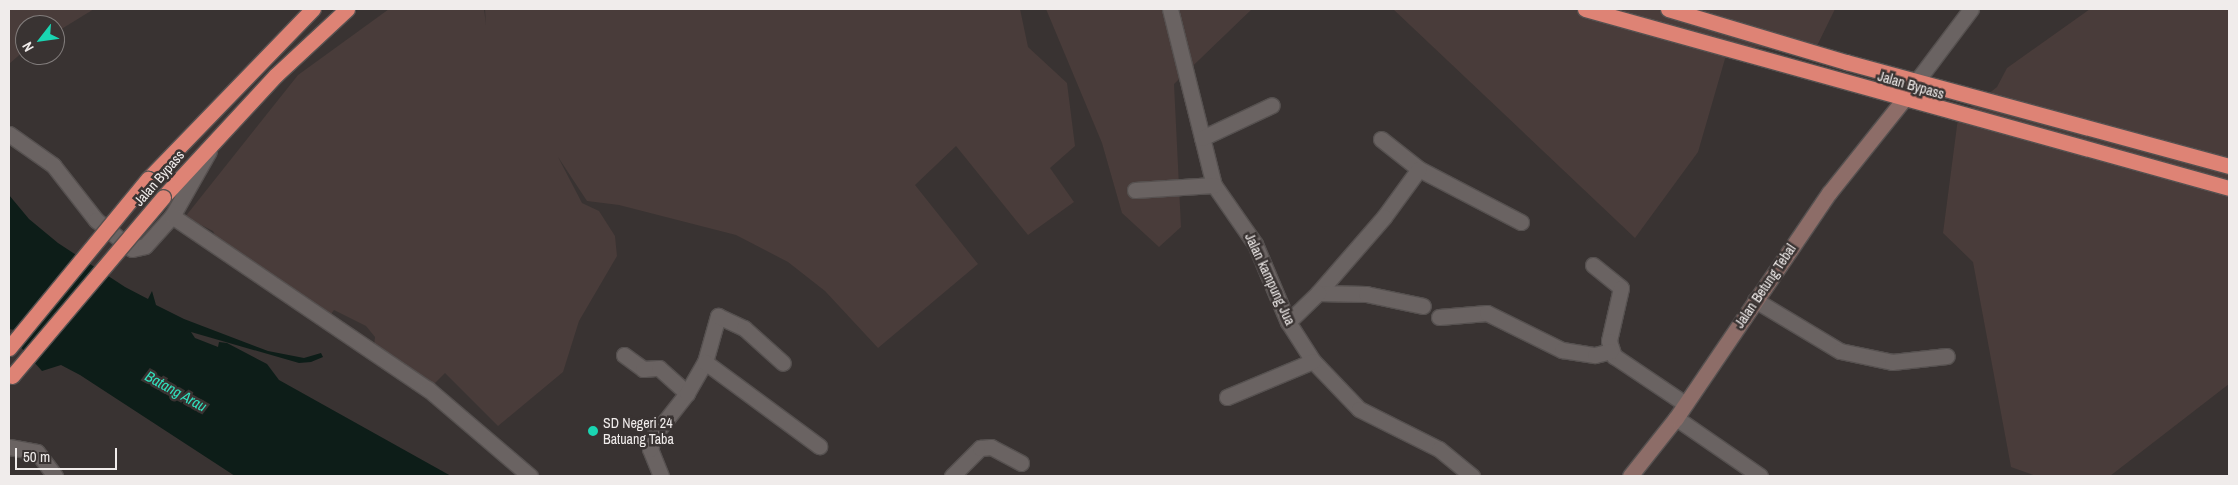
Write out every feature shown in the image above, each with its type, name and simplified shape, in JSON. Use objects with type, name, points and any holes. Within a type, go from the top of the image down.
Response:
[{"type":"highway","name":"Jalan Bypass","points":[[9,348],[148,179],[313,9]]},
{"type":"highway","name":"Jalan Bypass","points":[[11,378],[163,197],[216,139],[347,9]]},
{"type":"highway","name":"Jalan Bypass","points":[[1585,9],[2229,188]]},
{"type":"highway","name":"Jalan Bypass","points":[[1668,9],[1916,82],[2229,166]]},
{"type":"street","name":"Jalan kampung Jua","points":[[1170,9],[1214,184],[1255,244],[1288,322],[1313,361],[1359,409],[1439,450],[1472,476]]},
{"type":"street","points":[[1916,82],[1971,9]]},
{"type":"street","name":"Jalan Betung Tebal","points":[[1630,476],[1676,418],[1684,403],[1829,193],[1904,99]]},
{"type":"street","points":[[1202,138],[1272,105]]},
{"type":"street","points":[[9,134],[53,164],[96,220],[132,249],[145,246],[172,216],[216,139]]},
{"type":"street","points":[[1381,139],[1419,169],[1521,222]]},
{"type":"street","points":[[1288,322],[1318,293],[1384,217],[1419,169]]},
{"type":"street","points":[[1135,190],[1214,184]]},
{"type":"street","points":[[172,216],[428,389],[530,476]]},
{"type":"street","points":[[1593,265],[1621,288],[1609,341],[1611,351],[1684,403]]},
{"type":"street","points":[[1318,293],[1366,294],[1423,306]]},
{"type":"street","points":[[1755,300],[1840,351],[1892,362],[1947,356]]},
{"type":"street","points":[[1439,318],[1487,313],[1562,350],[1595,355],[1611,351]]},
{"type":"street","points":[[661,476],[650,449],[655,434],[687,394],[705,362],[718,316],[744,328],[783,364]]},
{"type":"street","points":[[624,355],[643,369],[660,368],[687,394]]},
{"type":"street","points":[[1227,397],[1313,361]]},
{"type":"street","points":[[705,362],[819,446]]},
{"type":"street","points":[[1676,418],[1760,476]]},
{"type":"street","points":[[9,447],[37,452],[55,476]]},
{"type":"street","points":[[952,476],[980,448],[990,447],[1021,462]]},
{"type":"shaded area","points":[[9,9],[94,9],[65,27],[65,15],[15,15],[15,59],[9,64]]},
{"type":"shaded area","points":[[389,9],[484,9],[486,25],[485,9],[1020,9],[1028,47],[1067,83],[1075,146],[1050,168],[1074,202],[1028,235],[956,146],[915,185],[978,264],[878,348],[825,291],[788,262],[736,235],[619,205],[587,201],[558,157],[582,203],[599,211],[615,236],[617,256],[579,321],[563,372],[498,426],[445,373],[431,387],[374,346],[375,337],[366,326],[334,310],[329,317],[220,246],[213,231],[185,217],[298,75]]},
{"type":"shaded area","points":[[1046,9],[1252,9],[1174,84],[1181,227],[1159,247],[1122,213],[1102,143]]},
{"type":"shaded area","points":[[1393,9],[1835,9],[1814,52],[1729,45],[1698,152],[1635,238]]},
{"type":"shaded area","points":[[2090,9],[2229,9],[2229,384],[2110,476],[2036,476],[2011,467],[1973,262],[1943,233],[1958,118],[1997,87],[2007,68]]},
{"type":"water","name":"Batang Arau","points":[[9,195],[29,219],[58,243],[125,287],[148,299],[152,291],[156,305],[184,319],[268,351],[304,358],[321,353],[323,357],[311,362],[299,363],[191,332],[195,338],[218,347],[219,342],[227,343],[267,364],[279,380],[451,476],[235,476],[80,375],[61,365],[42,371],[17,343],[15,330],[9,329]]},
{"type":"place","name":"SD Negeri 24 Batuang Taba","points":[[593,431]]}]
